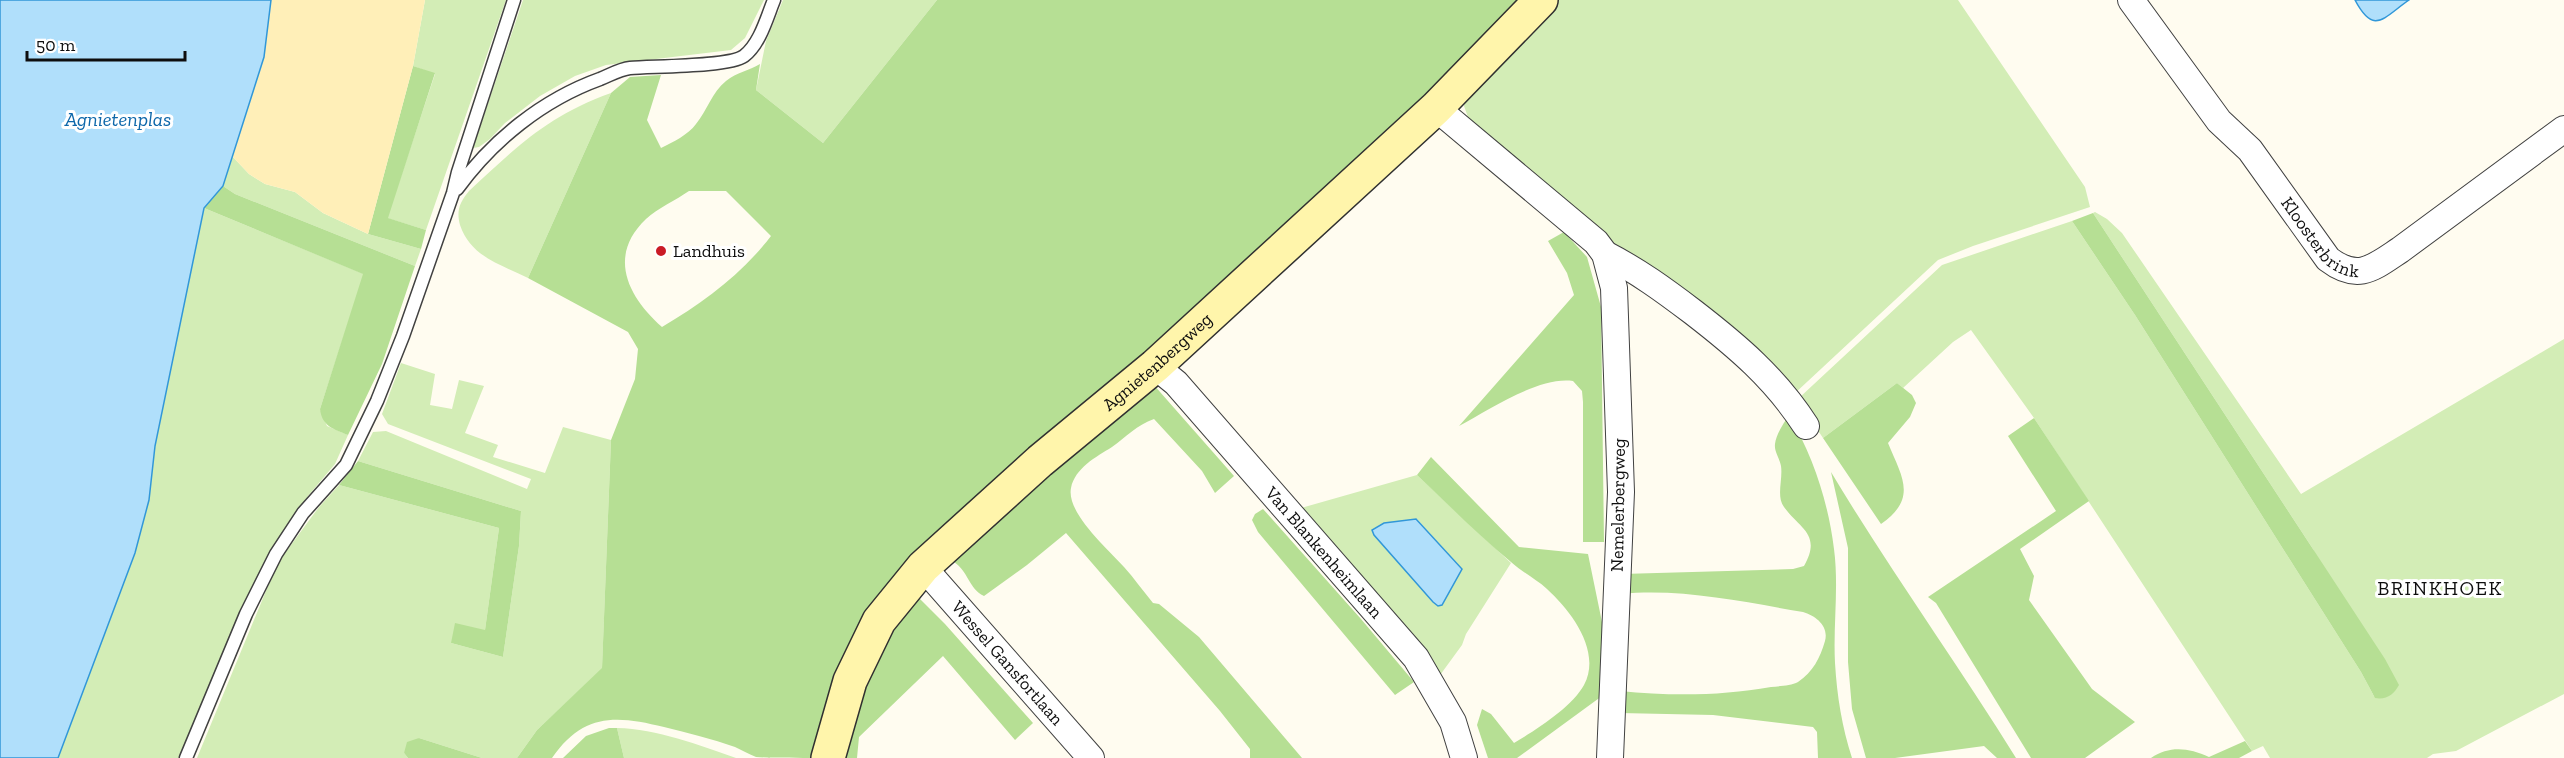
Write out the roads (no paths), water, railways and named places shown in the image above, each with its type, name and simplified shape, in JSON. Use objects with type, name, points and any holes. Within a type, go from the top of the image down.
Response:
[{"type":"street","name":"Agnietenbergweg","points":[[828,758],[850,681],[879,621],[923,567],[1040,461],[1155,366],[1436,108],[1541,0]]},
{"type":"street","name":"Kloosterbrink","points":[[2132,0],[2219,121],[2250,150],[2328,260],[2351,272],[2374,267],[2391,256],[2564,129]]},
{"type":"street","name":"Nemelerbergweg","points":[[1436,108],[1583,229],[1605,254],[1637,270],[1738,347],[1778,387],[1806,426]]},
{"type":"street","name":"Nemelerbergweg","points":[[1605,254],[1614,288],[1621,492],[1610,758]]},
{"type":"street","name":"Van Blankenheimlaan","points":[[1155,366],[1176,383],[1416,658],[1453,722],[1464,758]]},
{"type":"street","name":"Wessel Gansfortlaan","points":[[923,567],[1091,758]]},
{"type":"lane","points":[[186,758],[246,614],[276,554],[303,513],[346,465],[377,401],[403,336],[453,193],[514,0]]},
{"type":"lane","points":[[453,193],[472,168],[530,115],[571,91],[627,69],[709,63],[743,57],[753,46],[774,0]]},
{"type":"water","name":"Agnietenplas","points":[[0,0],[271,0],[264,57],[223,186],[204,208],[155,446],[149,500],[135,553],[58,758],[0,758]]},
{"type":"water","points":[[2355,0],[2409,0],[2385,17],[2374,21],[2368,18]]},
{"type":"water","points":[[1416,519],[1462,569],[1442,605],[1438,606],[1433,602],[1372,530],[1384,523]]},
{"type":"place","name":"Landhuis","points":[[661,251]]},
{"type":"district","name":"BRINKHOEK","points":[[2440,588]]}]
